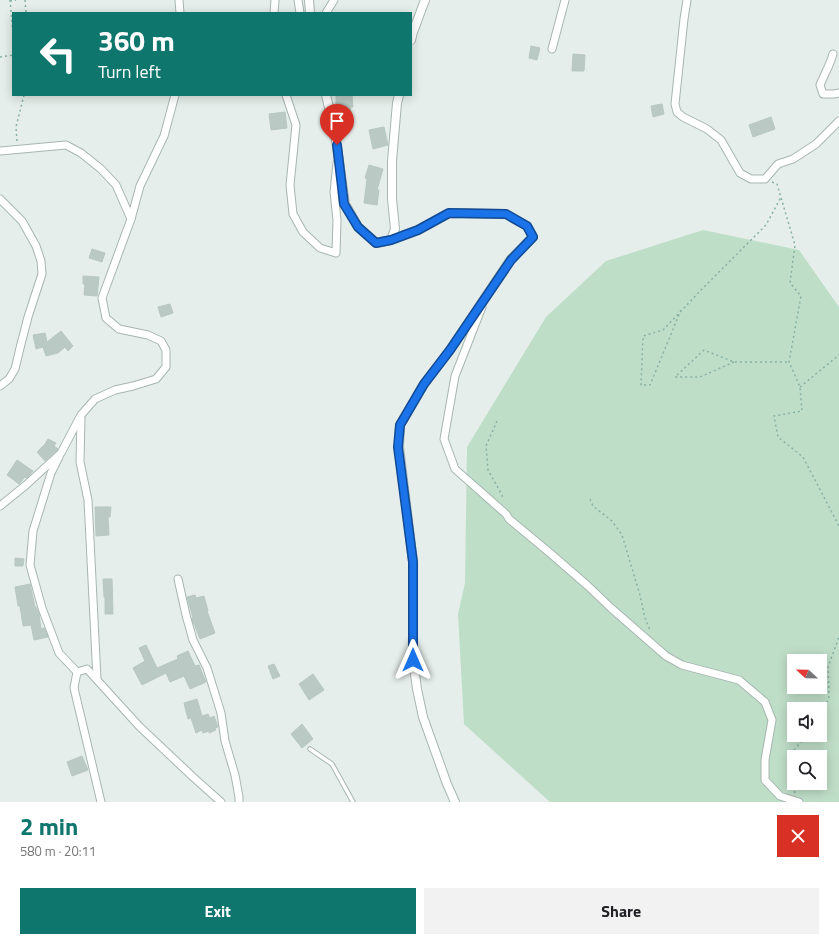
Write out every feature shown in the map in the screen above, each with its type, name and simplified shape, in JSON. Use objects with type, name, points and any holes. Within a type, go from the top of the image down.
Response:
[{"type":"street","points":[[179,0],[180,12]]},
{"type":"street","points":[[274,12],[275,0]]},
{"type":"street","points":[[298,0],[300,12]]},
{"type":"street","points":[[309,0],[310,12]]},
{"type":"street","points":[[327,12],[334,0]]},
{"type":"street","points":[[412,36],[425,0]]},
{"type":"street","points":[[552,48],[565,0]]},
{"type":"street","points":[[687,0],[675,104],[677,112],[683,117],[707,129],[721,140],[740,173],[751,179],[765,179],[778,164],[793,159],[816,144],[839,121]]},
{"type":"street","points":[[833,54],[831,63],[824,74],[820,86],[823,94],[839,93]]},
{"type":"street","points":[[77,672],[59,653],[42,608],[30,565],[33,531],[51,473],[81,415],[95,398],[115,390],[156,379],[166,367],[166,350],[161,341],[148,335],[119,329],[106,318],[102,298],[131,219],[140,186],[164,136],[175,96]]},
{"type":"street","points":[[286,96],[296,125],[290,185],[293,214],[303,232],[320,248],[336,253],[337,220],[334,192],[338,156]]},
{"type":"street","points":[[326,96],[335,133],[344,204],[358,227],[376,243],[391,240],[418,230],[449,213],[506,214],[527,226],[533,237],[511,260],[450,350],[424,384],[400,425],[398,447],[413,562],[413,660],[417,689],[423,717],[455,802]]},
{"type":"street","points":[[391,240],[395,229],[392,199],[392,161],[399,96]]},
{"type":"street","points":[[0,151],[66,145],[81,153],[101,169],[116,184],[131,219]]},
{"type":"street","points":[[0,200],[22,221],[36,246],[42,274],[28,317],[15,368],[9,379],[0,386]]},
{"type":"street","points":[[486,296],[454,376],[444,439],[454,469],[506,514],[509,519],[550,552],[666,656],[682,665],[739,680],[765,702],[772,720],[765,760],[765,780],[780,796],[799,802]]},
{"type":"street","points":[[81,415],[80,462],[88,500],[97,679]]},
{"type":"street","points":[[0,506],[62,453]]},
{"type":"street","points":[[178,579],[193,640],[207,668],[221,713],[225,741],[235,775],[239,802]]},
{"type":"street","points":[[77,672],[88,668],[140,726],[221,802]]},
{"type":"street","points":[[77,672],[74,688],[101,802]]},
{"type":"lane","points":[[310,749],[332,764],[353,802]]},
{"type":"path","points":[[12,22],[10,0],[16,0]]},
{"type":"path","points":[[25,0],[26,12]]},
{"type":"path","points":[[0,57],[12,54]]},
{"type":"path","points":[[17,149],[16,127],[24,96]]},
{"type":"path","points":[[765,179],[777,184],[795,245],[790,283],[801,296],[789,362],[800,387],[802,411],[774,416],[778,437],[803,457],[839,526]]},
{"type":"path","points":[[681,310],[650,385],[641,385],[643,336],[663,330],[681,310],[766,225],[781,197]]},
{"type":"path","points":[[734,362],[700,377],[675,377],[704,350],[734,362],[789,362]]},
{"type":"path","points":[[800,387],[839,355]]},
{"type":"path","points":[[497,421],[486,446],[488,470],[502,495],[506,514]]},
{"type":"path","points":[[590,499],[593,506],[612,521],[622,535],[650,632]]},
{"type":"path","points":[[827,702],[829,698],[828,667],[839,636]]},
{"type":"path","points":[[799,802],[788,774],[794,750],[801,742]]},
{"type":"green space","points":[[703,230],[799,250],[839,307],[839,802],[550,802],[464,724],[458,614],[465,583],[467,447],[546,317],[606,261]]},
{"type":"building","points":[[531,46],[540,48],[537,60],[529,58]]},
{"type":"building","points":[[573,54],[585,55],[584,71],[572,71]]},
{"type":"building","points":[[336,96],[352,96],[353,107],[350,107],[353,127],[340,129],[336,108]]},
{"type":"building","points":[[662,104],[664,114],[653,117],[651,106]]},
{"type":"building","points":[[285,112],[287,128],[271,130],[269,114]]},
{"type":"building","points":[[771,117],[775,129],[753,137],[749,125]]},
{"type":"building","points":[[384,127],[388,145],[373,149],[369,130]]},
{"type":"building","points":[[369,165],[383,169],[377,190],[379,190],[377,205],[364,203],[367,179],[365,178]]},
{"type":"building","points":[[92,249],[105,253],[102,262],[89,258]]},
{"type":"building","points":[[83,276],[99,277],[97,296],[84,295],[85,284],[83,284]]},
{"type":"building","points":[[170,304],[173,313],[161,317],[158,307]]},
{"type":"building","points":[[61,331],[73,346],[68,351],[65,347],[58,353],[46,356],[43,347],[36,349],[33,335],[45,333],[47,342]]},
{"type":"building","points":[[48,439],[56,443],[54,446],[58,449],[45,461],[37,452]]},
{"type":"building","points":[[17,460],[33,471],[19,484],[7,475]]},
{"type":"building","points":[[95,507],[111,507],[110,517],[108,517],[109,535],[96,536]]},
{"type":"building","points":[[15,558],[24,559],[23,566],[15,566]]},
{"type":"building","points":[[103,579],[112,579],[113,614],[105,614]]},
{"type":"building","points":[[30,584],[35,607],[39,614],[41,629],[44,628],[48,637],[34,640],[31,625],[23,626],[15,587]]},
{"type":"building","points":[[195,595],[196,598],[204,596],[207,611],[215,633],[200,639],[192,619],[187,597]]},
{"type":"building","points":[[146,645],[157,668],[178,659],[177,656],[188,651],[195,666],[199,665],[206,682],[190,689],[184,676],[170,682],[166,673],[142,685],[133,668],[145,661],[139,648]]},
{"type":"building","points":[[274,664],[280,676],[273,679],[268,666]]},
{"type":"building","points":[[313,674],[324,690],[309,700],[299,684]]},
{"type":"building","points":[[197,699],[202,716],[208,714],[210,718],[214,716],[218,727],[215,728],[216,730],[209,733],[209,731],[203,733],[202,730],[196,733],[191,718],[188,719],[184,703]]},
{"type":"building","points":[[302,724],[313,739],[302,748],[291,734]]},
{"type":"building","points":[[82,756],[88,770],[72,776],[67,762]]},
{"type":"route","points":[[337,145],[344,204],[358,227],[376,243],[391,240],[418,230],[449,213],[506,214],[527,226],[533,237],[511,260],[450,350],[424,384],[400,425],[398,447],[413,562],[413,660]]}]
